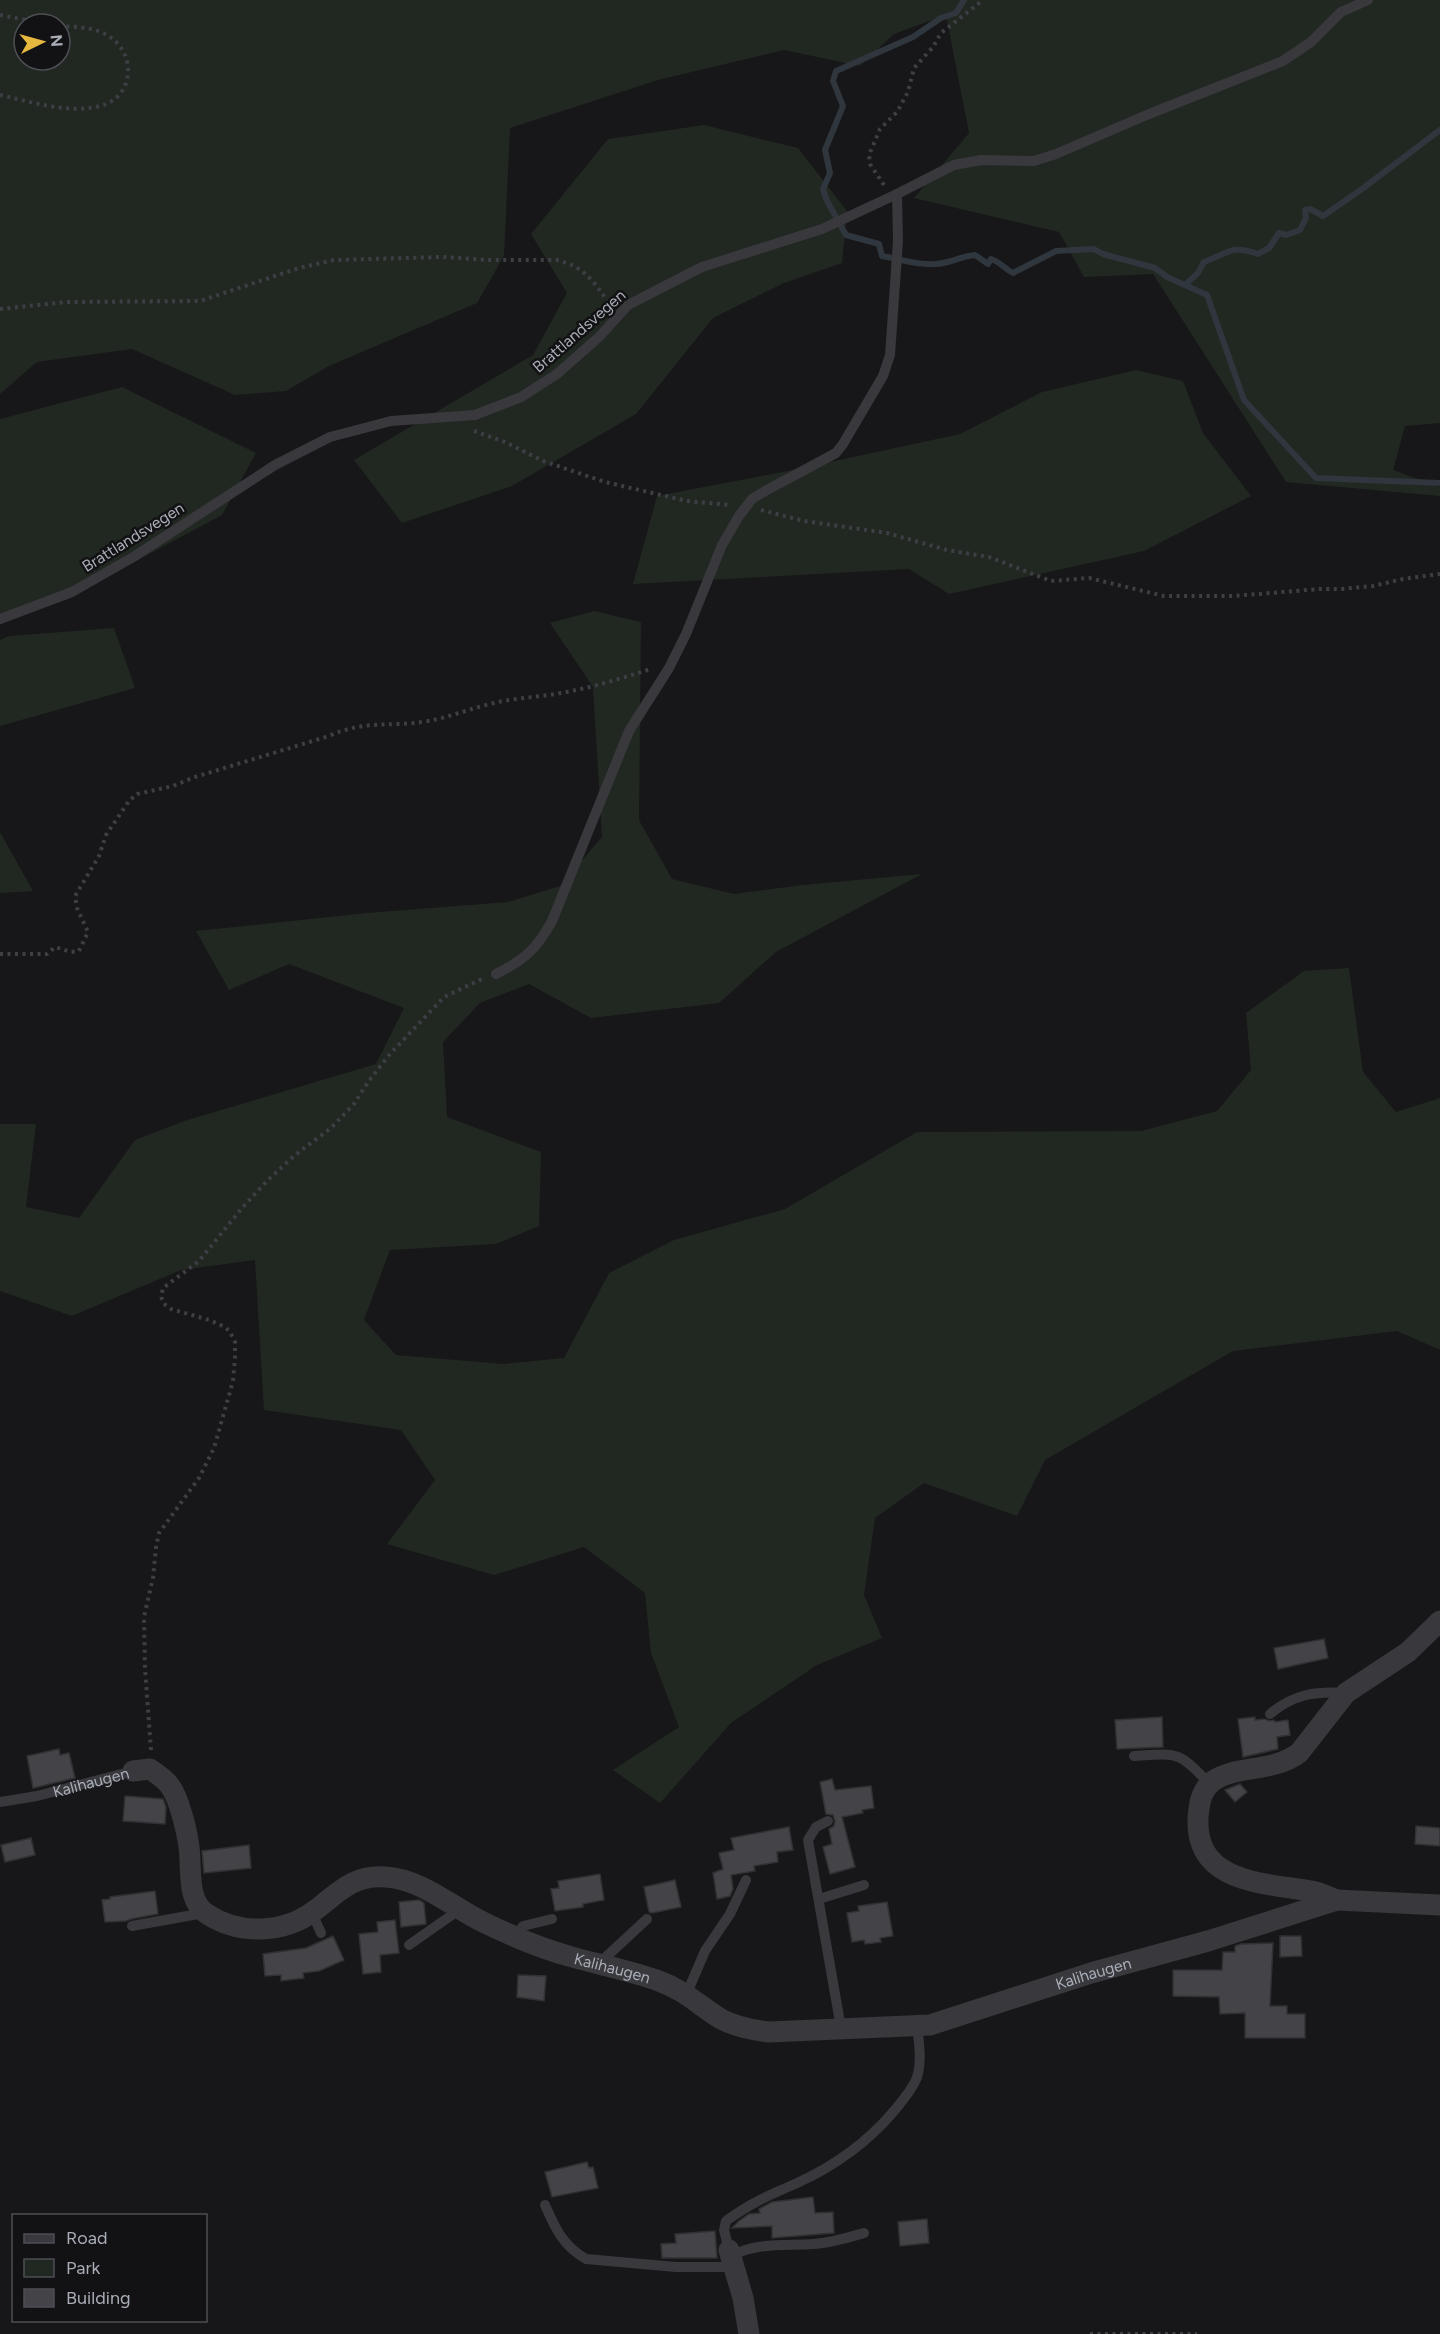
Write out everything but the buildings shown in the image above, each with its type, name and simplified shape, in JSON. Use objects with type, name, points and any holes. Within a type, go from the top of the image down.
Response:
[{"type":"street","points":[[1210,1784],[1223,1776],[1276,1765],[1299,1753],[1346,1693],[1408,1652],[1440,1621]]},
{"type":"street","name":"Kalihaugen","points":[[141,1770],[171,1788],[178,1804],[189,1847],[192,1891],[204,1913],[219,1921],[249,1929],[271,1929],[312,1913],[351,1882],[385,1877],[403,1880],[426,1889],[459,1910],[515,1936],[568,1956],[660,1982],[687,1993],[720,2018],[751,2030],[769,2032],[917,2026],[952,2019],[1090,1973],[1208,1941],[1337,1900]]},
{"type":"street","name":"Kalihaugen","points":[[1210,1784],[1204,1790],[1199,1804],[1198,1822],[1203,1845],[1217,1865],[1230,1875],[1245,1881],[1313,1891],[1337,1900],[1440,1905]]},
{"type":"street","points":[[732,2258],[749,2334]]},
{"type":"lane","name":"Brattlandsvegen","points":[[0,619],[72,592],[135,556],[276,465],[330,437],[391,421],[475,415],[521,397],[557,374],[600,336],[628,305],[702,267],[822,229],[954,165],[981,160],[1034,161],[1056,154],[1283,61],[1311,42],[1341,12],[1368,0]]},
{"type":"lane","points":[[496,974],[517,963],[539,944],[552,921],[629,730],[672,662],[686,634],[722,545],[747,507],[765,491],[836,453],[883,376],[890,355],[898,241],[893,196]]},
{"type":"lane","points":[[1270,1714],[1301,1696],[1322,1691],[1346,1693]]},
{"type":"lane","points":[[1134,1756],[1170,1754],[1184,1758],[1210,1784]]},
{"type":"lane","name":"Kalihaugen","points":[[0,1802],[37,1796],[141,1770]]},
{"type":"lane","points":[[828,1821],[816,1827],[808,1840],[841,2028]]},
{"type":"lane","points":[[687,1993],[705,1951],[730,1914],[746,1880]]},
{"type":"lane","points":[[819,1899],[864,1886]]},
{"type":"lane","points":[[409,1945],[459,1910]]},
{"type":"lane","points":[[132,1926],[204,1913]]},
{"type":"lane","points":[[312,1913],[321,1933]]},
{"type":"lane","points":[[515,1936],[518,1929],[523,1926],[552,1918]]},
{"type":"lane","points":[[602,1965],[607,1956],[647,1918]]},
{"type":"lane","points":[[732,2258],[724,2230],[726,2221],[750,2203],[795,2184],[847,2155],[867,2141],[895,2110],[913,2086],[917,2076],[920,2051],[917,2026]]},
{"type":"lane","points":[[545,2205],[564,2242],[586,2259],[676,2266],[732,2258],[746,2248],[759,2245],[833,2242],[864,2233]]},
{"type":"path","points":[[893,196],[870,164],[869,155],[880,129],[897,112],[908,92],[914,68],[933,47],[941,33],[983,0]]},
{"type":"path","points":[[0,95],[74,109],[100,106],[115,100],[124,89],[129,77],[129,64],[121,47],[106,34],[94,29],[72,27]]},
{"type":"path","points":[[0,309],[66,302],[200,301],[298,268],[334,260],[442,257],[480,260],[556,260],[573,264],[592,279],[619,316]]},
{"type":"path","points":[[456,417],[474,431],[494,440],[505,442],[543,461],[604,482],[687,501],[747,507],[804,521],[887,533],[947,550],[989,557],[1051,581],[1089,578],[1164,596],[1233,596],[1298,590],[1342,590],[1440,574]]},
{"type":"path","points":[[0,954],[47,954],[55,947],[71,952],[80,951],[88,932],[77,908],[75,896],[99,856],[105,835],[129,801],[137,794],[173,786],[348,728],[378,723],[416,723],[441,719],[492,703],[561,693],[602,684],[672,662]]},
{"type":"path","points":[[141,1770],[151,1754],[144,1617],[153,1578],[156,1546],[159,1533],[200,1478],[214,1448],[233,1381],[235,1358],[235,1342],[225,1327],[171,1309],[163,1303],[161,1296],[163,1288],[199,1261],[268,1180],[295,1155],[332,1128],[354,1104],[390,1054],[444,997],[496,974]]},
{"type":"path","points":[[1090,2334],[1197,2334]]},
{"type":"green space","points":[[0,0],[1440,0],[1440,423],[1405,426],[1393,470],[1440,487],[1440,496],[1286,482],[1153,274],[1084,277],[1059,232],[914,198],[969,133],[946,15],[894,34],[860,66],[784,50],[658,80],[510,128],[504,256],[477,303],[329,366],[286,391],[235,395],[132,349],[37,362],[0,394]]},
{"type":"green space","points":[[704,125],[798,148],[847,211],[842,263],[784,283],[713,318],[636,414],[512,486],[402,523],[354,460],[533,355],[567,293],[531,234],[608,139]]},
{"type":"green space","points":[[1136,370],[1183,381],[1203,433],[1251,496],[1144,551],[949,594],[909,569],[633,584],[657,496],[798,469],[960,434],[1042,392]]},
{"type":"green space","points":[[122,387],[256,453],[222,515],[121,569],[0,616],[0,419]]},
{"type":"green space","points":[[594,611],[641,622],[639,820],[672,879],[734,894],[922,874],[776,952],[719,1003],[591,1018],[529,984],[480,1003],[443,1042],[447,1117],[541,1152],[539,1226],[496,1244],[390,1250],[364,1320],[396,1355],[504,1364],[564,1358],[609,1273],[674,1240],[785,1209],[917,1132],[1141,1131],[1217,1111],[1251,1070],[1246,1013],[1304,971],[1349,968],[1363,1072],[1396,1112],[1440,1098],[1440,1350],[1397,1331],[1233,1351],[1045,1460],[1017,1516],[924,1483],[875,1518],[864,1595],[882,1638],[817,1665],[731,1723],[660,1803],[613,1770],[679,1727],[651,1653],[645,1593],[584,1547],[494,1575],[387,1544],[435,1480],[401,1430],[264,1410],[255,1260],[181,1270],[72,1316],[0,1291],[0,1124],[36,1124],[26,1207],[79,1218],[135,1140],[184,1121],[376,1064],[404,1008],[289,964],[229,990],[196,931],[367,913],[508,902],[560,886],[602,837],[593,687],[550,623]]},
{"type":"green space","points":[[114,628],[135,688],[0,726],[0,640],[9,636]]},
{"type":"green space","points":[[0,832],[33,891],[0,893]]},
{"type":"waterway","points":[[964,0],[956,13],[941,18],[913,37],[836,71],[833,81],[843,106],[825,150],[830,173],[823,189],[846,235],[879,244],[882,256],[923,264],[940,264],[975,255],[988,264],[991,259],[994,260],[1013,273],[1056,251],[1094,249],[1103,254],[1155,268],[1167,277],[1207,295],[1244,400],[1316,478],[1440,483]]},
{"type":"waterway","points":[[1186,284],[1198,273],[1204,262],[1236,250],[1258,254],[1269,248],[1279,233],[1286,235],[1300,230],[1306,218],[1305,210],[1310,209],[1323,216],[1440,130]]}]
